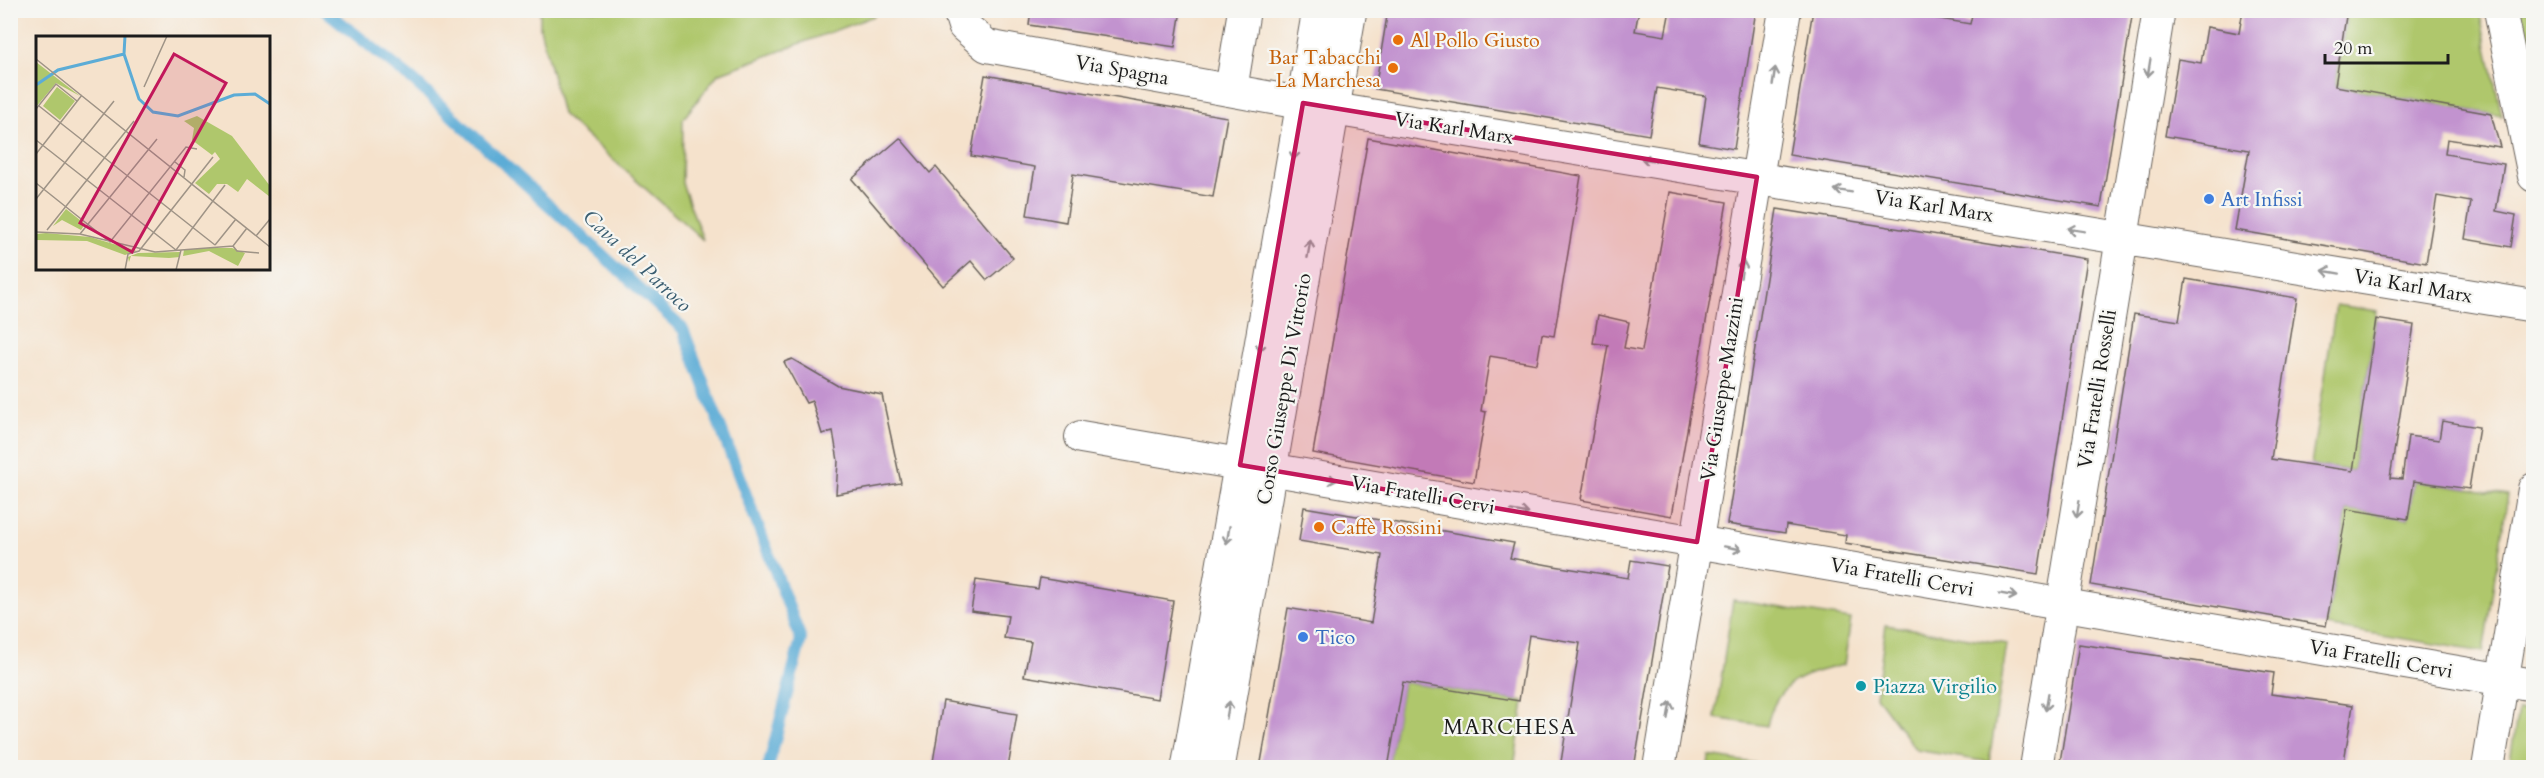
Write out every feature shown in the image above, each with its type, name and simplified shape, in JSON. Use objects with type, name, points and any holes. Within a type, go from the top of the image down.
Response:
[{"type":"main road","name":"Corso Giuseppe Di Vittorio","points":[[1318,106],[1319,10]]},
{"type":"main road","name":"Corso Giuseppe Di Vittorio","points":[[1188,768],[1255,467],[1318,106],[1350,10]]},
{"type":"main road","name":"Corso Giuseppe Di Vittorio","points":[[1218,768],[1255,467]]},
{"type":"street","name":"Via Spagna","points":[[959,10],[964,26],[987,46],[1318,106]]},
{"type":"street","points":[[1231,90],[1244,10]]},
{"type":"street","name":"Via Giuseppe Mazzini","points":[[1659,768],[1785,10]]},
{"type":"street","name":"Via Fratelli Rosselli","points":[[2036,768],[2159,10]]},
{"type":"street","points":[[2500,10],[2534,176]]},
{"type":"street","name":"Via Karl Marx","points":[[1318,106],[2534,306]]},
{"type":"street","name":"Via Fratelli Cervi","points":[[1081,437],[2534,685]]},
{"type":"street","points":[[2488,768],[2534,489]]},
{"type":"highlighted area","points":[[1303,103],[1757,177],[1697,542],[1240,465]]},
{"type":"green space","points":[[540,10],[875,11],[874,16],[718,74],[683,119],[682,183],[703,240],[562,114],[540,28]]},
{"type":"green space","points":[[2347,11],[2479,11],[2502,116],[2335,86]]},
{"type":"green space","points":[[2517,11],[2533,11],[2533,92]]},
{"type":"green space","points":[[2336,305],[2377,311],[2353,471],[2311,465]]},
{"type":"green space","points":[[2414,481],[2508,495],[2483,652],[2326,626],[2347,509],[2408,519]]},
{"type":"green space","points":[[1733,600],[1851,619],[1844,665],[1804,676],[1785,689],[1771,711],[1767,726],[1715,718]]},
{"type":"green space","points":[[1886,625],[2007,644],[1989,762],[1916,750],[1876,696]]},
{"type":"green space","points":[[1403,682],[1524,702],[1514,767],[1388,768]]},
{"type":"green space","points":[[2518,710],[2533,712],[2533,767],[2509,767]]},
{"type":"green space","points":[[1709,756],[1778,767],[1708,767]]},
{"type":"building","points":[[1031,10],[1181,10],[1175,47],[1029,25]]},
{"type":"building","points":[[1388,10],[1639,10],[1635,31],[1665,36],[1670,10],[1756,10],[1734,149],[1699,143],[1706,96],[1657,88],[1649,135],[1375,89]]},
{"type":"building","points":[[1813,10],[1886,10],[1970,24],[1973,10],[2133,10],[2101,207],[1789,155]]},
{"type":"building","points":[[2243,10],[2347,10],[2335,86],[2491,114],[2500,147],[2447,139],[2445,154],[2504,164],[2496,211],[2516,215],[2511,247],[2465,239],[2471,202],[2437,196],[2426,263],[2235,230],[2249,150],[2165,136],[2178,59],[2201,63],[2207,27],[2239,33]]},
{"type":"building","points":[[985,75],[1227,117],[1213,197],[1073,174],[1066,222],[1027,215],[1035,167],[971,156]]},
{"type":"building","points":[[900,138],[930,173],[936,167],[1013,258],[987,280],[971,261],[943,286],[852,179]]},
{"type":"building","points":[[1368,138],[1581,176],[1554,336],[1542,334],[1537,364],[1490,356],[1481,411],[1486,412],[1474,482],[1313,453]]},
{"type":"building","points":[[1670,192],[1727,202],[1672,516],[1581,500],[1608,345],[1593,343],[1598,315],[1629,322],[1624,348],[1642,351]]},
{"type":"building","points":[[1777,209],[2087,259],[2038,574],[1845,543],[1846,535],[1786,525],[1785,533],[1727,524]]},
{"type":"building","points":[[2186,279],[2297,298],[2271,459],[2353,471],[2376,319],[2414,325],[2390,478],[2402,479],[2408,436],[2439,440],[2442,421],[2479,427],[2469,489],[2414,481],[2408,519],[2347,509],[2326,626],[2091,585],[2134,314],[2179,321]]},
{"type":"building","points":[[792,359],[838,386],[882,395],[901,483],[836,494],[838,461],[833,431],[822,434],[812,401],[806,403],[784,362]]},
{"type":"building","points":[[1304,507],[1514,543],[1510,558],[1628,578],[1631,560],[1668,566],[1634,768],[1560,768],[1580,643],[1529,635],[1519,701],[1403,682],[1388,768],[1260,768],[1288,608],[1371,623],[1382,555],[1299,541]]},
{"type":"building","points":[[1040,578],[1173,601],[1157,699],[1024,676],[1031,642],[1004,638],[1008,616],[971,611],[976,580],[1038,589]]},
{"type":"building","points":[[2079,644],[2274,673],[2271,694],[2353,705],[2343,768],[2059,768]]},
{"type":"building","points":[[943,701],[1017,714],[1008,768],[932,768]]},
{"type":"waterway","name":"Cava del Parroco","points":[[325,10],[414,81],[683,329],[801,639],[768,768]]},
{"type":"place","name":"Al Pollo Giusto","points":[[1398,40]]},
{"type":"place","name":"Bar Tabacchi La Marchesa","points":[[1393,68]]},
{"type":"place","name":"Art Infissi","points":[[2209,199]]},
{"type":"place","name":"Caffè Rossini","points":[[1319,527]]},
{"type":"place","name":"Tico","points":[[1303,637]]},
{"type":"place","name":"Piazza Virgilio","points":[[1861,686]]},
{"type":"district","name":"MARCHESA","points":[[1510,727]]}]
